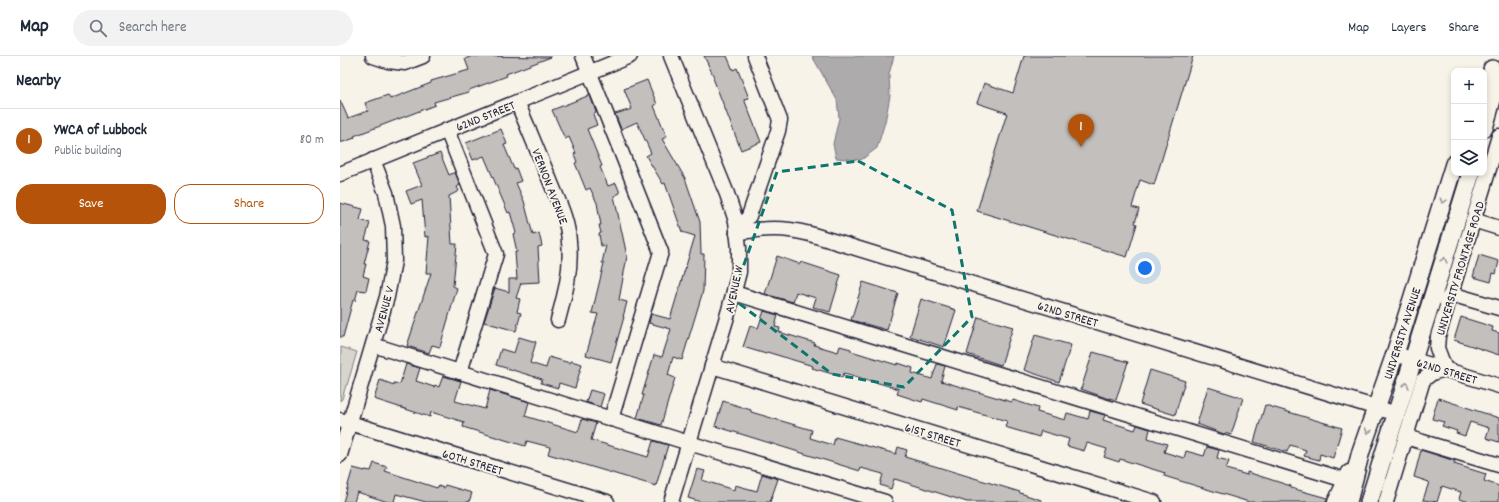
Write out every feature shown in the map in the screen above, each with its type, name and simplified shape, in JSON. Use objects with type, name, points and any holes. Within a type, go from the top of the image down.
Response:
[{"type":"main road","points":[[1487,118],[1494,93],[1492,68]]},
{"type":"main road","name":"UNIVERSITY AVENUE","points":[[1348,502],[1361,451],[1395,354],[1451,174]]},
{"type":"main road","name":"UNIVERSITY AVENUE","points":[[1369,502],[1470,176]]},
{"type":"street","points":[[373,56],[388,61],[405,63],[423,56]]},
{"type":"street","points":[[583,56],[661,252],[612,419]]},
{"type":"street","name":"62ND STREET","points":[[340,174],[630,56]]},
{"type":"street","name":"AVENUE W","points":[[671,56],[727,194],[736,221],[739,248],[739,272],[734,292],[671,502]]},
{"type":"street","points":[[737,233],[749,216],[778,131],[780,120],[755,56]]},
{"type":"street","name":"VERNON AVENUE","points":[[517,102],[561,207],[568,229],[570,267],[566,292],[558,320]]},
{"type":"street","points":[[447,130],[496,254],[460,372]]},
{"type":"street","name":"UNIVERSITY FRONTAGE ROAD","points":[[1445,369],[1437,348],[1438,336],[1498,145]]},
{"type":"street","name":"AVENUE V","points":[[340,455],[345,422],[373,345],[387,297],[394,261],[393,226],[389,206],[386,193],[373,160]]},
{"type":"street","points":[[1474,220],[1499,228]]},
{"type":"street","name":"62ND STREET","points":[[737,233],[786,228],[810,234],[1397,414]]},
{"type":"street","points":[[734,292],[1345,480]]},
{"type":"street","points":[[1421,336],[1451,294],[1499,308]]},
{"type":"street","points":[[373,345],[885,502]]},
{"type":"street","name":"62ND STREET","points":[[1395,354],[1499,386]]},
{"type":"street","name":"61ST STREET","points":[[712,366],[1154,502]]},
{"type":"street","points":[[1386,502],[1423,380],[1432,373],[1445,369]]},
{"type":"street","name":"60TH STREET","points":[[345,422],[607,502]]},
{"type":"street","points":[[1406,436],[1499,465]]},
{"type":"street","points":[[1335,502],[1361,451]]},
{"type":"highlighted area","points":[[858,161],[952,210],[972,317],[904,387],[832,374],[732,298],[777,172]]},
{"type":"shaded area","points":[[812,56],[894,56],[889,74],[890,96],[885,122],[877,148],[861,160],[836,158],[833,144],[839,118],[837,100]]},
{"type":"shaded area","points":[[341,347],[357,352],[347,385],[340,401]]},
{"type":"building","points":[[472,56],[551,57],[506,74],[507,76],[469,90],[469,92],[434,102],[435,105],[354,136],[355,138],[340,143],[340,100],[348,118],[368,111],[365,103],[388,95],[390,99],[431,83],[431,81],[469,70],[465,59]]},
{"type":"building","points":[[704,56],[727,56],[733,70],[737,68],[749,98],[744,99],[761,142],[741,150],[713,78],[714,77]]},
{"type":"building","points":[[1024,56],[1193,56],[1154,185],[1140,180],[1132,207],[1139,209],[1135,223],[1137,224],[1127,257],[977,211],[1007,113],[977,103],[984,83],[1013,93]]},
{"type":"building","points":[[647,80],[657,104],[654,106],[667,137],[662,139],[685,178],[700,222],[701,254],[704,254],[703,291],[682,360],[673,357],[668,375],[675,378],[661,425],[637,418],[654,355],[662,357],[671,329],[649,323],[651,314],[670,319],[695,236],[682,232],[665,183],[663,184],[646,156],[651,153],[637,122],[621,129],[615,114],[632,109],[624,89]]},
{"type":"building","points":[[590,95],[596,112],[593,114],[597,125],[587,129],[602,166],[600,167],[608,186],[616,183],[620,193],[614,196],[627,256],[619,300],[627,302],[611,362],[586,355],[598,314],[592,313],[604,263],[602,263],[606,245],[601,246],[599,234],[601,233],[599,225],[601,225],[597,203],[590,188],[586,190],[575,163],[577,162],[574,154],[576,153],[569,137],[565,139],[552,110]]},
{"type":"building","points":[[501,129],[507,144],[504,145],[514,169],[516,168],[521,181],[516,183],[524,201],[533,235],[539,233],[542,246],[538,247],[540,282],[521,283],[516,298],[520,299],[517,312],[521,313],[516,331],[484,322],[495,288],[509,292],[509,279],[517,279],[515,252],[517,252],[513,234],[516,233],[510,212],[508,213],[484,156],[473,160],[466,143]]},
{"type":"building","points":[[440,153],[449,175],[455,172],[460,185],[457,187],[459,191],[449,196],[452,244],[457,244],[453,286],[457,288],[440,347],[432,345],[429,353],[407,346],[431,273],[426,273],[429,236],[425,237],[422,200],[411,204],[406,191],[422,185],[413,163]]},
{"type":"building","points":[[340,203],[363,209],[360,220],[370,223],[365,240],[370,241],[364,264],[366,264],[363,276],[369,278],[366,291],[358,290],[355,301],[353,300],[343,337],[340,337]]},
{"type":"building","points":[[1479,255],[1499,261],[1496,274],[1493,273],[1491,282],[1473,277]]},
{"type":"building","points":[[777,256],[841,275],[830,312],[813,307],[816,298],[796,292],[793,302],[765,294]]},
{"type":"building","points":[[863,282],[898,293],[887,330],[851,320]]},
{"type":"building","points":[[921,299],[956,310],[944,347],[910,336]]},
{"type":"building","points":[[764,311],[778,315],[775,327],[780,328],[779,332],[815,343],[814,345],[838,352],[840,346],[851,349],[851,351],[897,365],[898,363],[913,368],[912,373],[932,379],[937,364],[945,366],[941,381],[1012,402],[1013,400],[1038,408],[1037,412],[1065,420],[1067,413],[1088,419],[1090,411],[1105,415],[1103,420],[1135,430],[1137,425],[1150,429],[1148,438],[1167,444],[1164,452],[1184,458],[1186,451],[1204,456],[1207,447],[1219,450],[1217,458],[1229,461],[1226,469],[1247,475],[1247,472],[1291,486],[1291,488],[1327,498],[1327,502],[1249,502],[1164,476],[1165,473],[1120,459],[1119,462],[1104,457],[1107,449],[1087,443],[1084,451],[1067,446],[1069,439],[1041,431],[1039,437],[1005,427],[1007,421],[958,407],[958,410],[923,399],[922,402],[897,394],[899,389],[844,373],[843,377],[767,352],[766,354],[743,347],[750,326],[758,328]]},
{"type":"building","points":[[978,317],[1013,327],[1001,365],[967,354]]},
{"type":"building","points":[[1461,317],[1493,327],[1492,331],[1499,333],[1499,355],[1454,340]]},
{"type":"building","points":[[1035,335],[1071,345],[1059,382],[1024,370]]},
{"type":"building","points":[[519,337],[536,342],[530,363],[546,368],[549,357],[570,363],[571,361],[582,364],[575,388],[559,383],[558,388],[541,383],[542,379],[496,365],[501,349],[514,353]]},
{"type":"building","points":[[1093,352],[1128,362],[1116,400],[1081,389]]},
{"type":"building","points":[[406,364],[420,368],[416,381],[434,387],[435,385],[439,387],[443,376],[461,381],[455,401],[485,409],[490,390],[529,402],[525,416],[578,432],[582,419],[596,423],[591,440],[648,457],[653,441],[668,445],[656,486],[548,454],[550,447],[527,441],[525,446],[463,427],[464,422],[431,412],[430,417],[374,399],[380,380],[394,385],[394,383],[400,384]]},
{"type":"building","points":[[1150,370],[1185,381],[1175,415],[1140,404]]},
{"type":"building","points":[[1208,387],[1243,398],[1231,435],[1224,434],[1197,424]]},
{"type":"building","points":[[590,390],[604,394],[600,407],[586,402]]},
{"type":"building","points":[[1438,398],[1499,418],[1499,442],[1486,438],[1489,428],[1470,422],[1465,436],[1456,433],[1457,431],[1442,426],[1444,422],[1432,419]]},
{"type":"building","points":[[723,401],[751,410],[751,412],[812,430],[810,438],[833,445],[835,437],[896,454],[898,447],[907,450],[905,457],[1020,492],[1041,500],[1041,502],[967,502],[894,479],[891,489],[880,485],[883,474],[861,468],[860,471],[715,426]]},
{"type":"building","points":[[1265,405],[1342,428],[1333,458],[1320,454],[1319,460],[1304,456],[1306,450],[1290,445],[1287,452],[1254,442]]},
{"type":"building","points":[[1421,450],[1455,461],[1454,464],[1486,474],[1484,481],[1499,486],[1499,502],[1470,502],[1459,499],[1461,492],[1442,486],[1437,502],[1423,500],[1429,482],[1414,477]]},
{"type":"building","points":[[374,463],[387,467],[385,471],[437,488],[438,486],[444,488],[445,485],[472,493],[469,502],[426,502],[396,494],[394,502],[388,502],[357,492],[354,502],[343,502],[353,468],[371,471]]},
{"type":"building","points":[[697,469],[705,471],[702,480],[734,490],[735,485],[757,491],[762,474],[778,479],[770,502],[701,502],[688,498]]},
{"type":"place","name":"YWCA of Lubbock","points":[[1081,147]]}]
